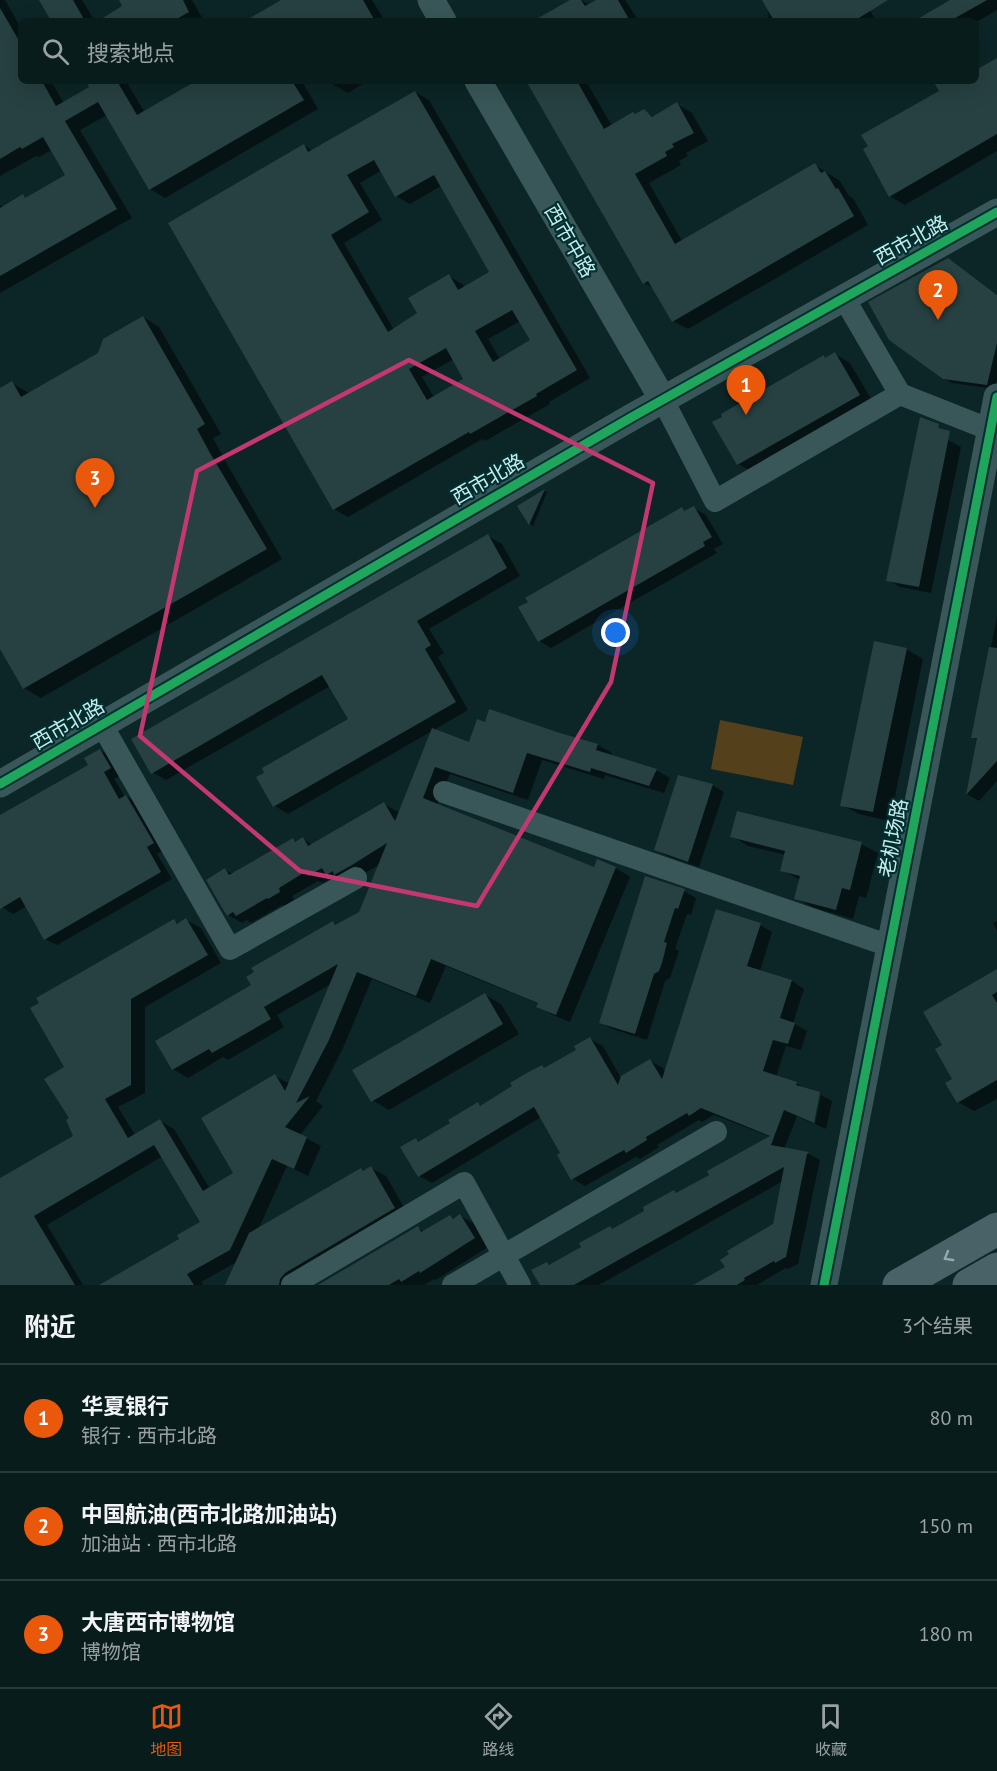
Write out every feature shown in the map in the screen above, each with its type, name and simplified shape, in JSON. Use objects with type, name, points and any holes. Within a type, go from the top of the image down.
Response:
[{"type":"main road","points":[[899,1285],[997,1229]]},
{"type":"main road","points":[[969,1285],[997,1269]]},
{"type":"street","points":[[431,0],[441,18]]},
{"type":"street","name":"西市中路","points":[[480,84],[663,400]]},
{"type":"street","name":"西市北路","points":[[0,784],[663,400],[997,212]]},
{"type":"street","points":[[844,298],[900,394],[991,430]]},
{"type":"street","points":[[663,400],[715,501],[900,394]]},
{"type":"street","name":"老机场路","points":[[824,1285],[997,397]]},
{"type":"street","points":[[102,725],[230,950],[356,878]]},
{"type":"street","points":[[444,792],[890,946]]},
{"type":"street","points":[[453,1285],[716,1132]]},
{"type":"street","points":[[292,1285],[464,1183],[519,1285]]},
{"type":"highlighted area","points":[[409,360],[653,483],[611,682],[477,906],[300,871],[140,736],[197,471]]},
{"type":"shaded area","points":[[720,720],[803,737],[793,785],[711,769]]},
{"type":"building","points":[[39,0],[73,0],[83,18],[49,18]]},
{"type":"building","points":[[119,0],[183,0],[189,12],[178,18],[103,18],[122,6]]},
{"type":"building","points":[[281,0],[363,0],[373,18],[250,18]]},
{"type":"building","points":[[570,0],[581,0],[585,6],[596,0],[618,0],[628,18],[538,18]]},
{"type":"building","points":[[762,0],[888,0],[859,18],[772,18]]},
{"type":"building","points":[[950,0],[987,0],[955,18],[919,18]]},
{"type":"building","points":[[0,8],[18,39],[18,84],[44,84],[56,106],[89,87],[88,84],[119,84],[137,115],[191,84],[294,84],[304,100],[149,190],[98,102],[65,121],[117,209],[0,276],[0,208],[23,194],[25,198],[65,175],[43,137],[0,159]]},
{"type":"building","points":[[997,58],[997,134],[889,197],[863,149],[868,146],[861,135],[939,91],[935,84],[979,84],[979,68]]},
{"type":"building","points":[[528,84],[579,84],[604,129],[633,112],[635,114],[644,109],[652,117],[677,102],[694,133],[672,144],[674,147],[665,152],[667,156],[635,174],[675,244],[815,163],[821,173],[825,171],[836,189],[838,188],[854,216],[672,322],[648,281],[643,284]]},
{"type":"building","points":[[415,91],[577,370],[536,394],[537,396],[333,510],[168,223],[304,144],[308,152]],"holes":[[[374,160],[395,197],[434,175],[489,272],[458,290],[449,274],[408,298],[417,313],[388,332],[331,235],[369,212],[347,175]],[[512,310],[530,340],[493,362],[475,331]],[[446,348],[463,379],[427,400],[409,369]]]},
{"type":"building","points":[[948,258],[997,295],[997,343],[987,385],[943,379],[889,340],[868,302]]},
{"type":"building","points":[[143,316],[205,424],[197,429],[267,549],[23,689],[0,649],[0,388],[12,381],[21,397],[98,353],[103,339]]},
{"type":"building","points":[[835,352],[860,395],[737,465],[712,422],[722,417],[721,414],[824,355],[825,358]]},
{"type":"building","points":[[920,417],[939,424],[938,428],[950,431],[919,587],[886,581]]},
{"type":"building","points":[[545,489],[529,525],[517,506]]},
{"type":"building","points":[[694,506],[712,537],[703,542],[705,546],[538,642],[518,607],[528,602],[525,598],[682,507],[684,511]]},
{"type":"building","points":[[488,534],[507,568],[417,621],[431,645],[425,649],[456,702],[273,807],[256,777],[264,773],[262,768],[348,719],[322,675],[151,774],[131,739]]},
{"type":"building","points":[[874,641],[907,648],[873,812],[840,806]]},
{"type":"building","points":[[989,647],[997,648],[997,761],[966,795],[977,738],[971,738]]},
{"type":"building","points":[[489,709],[598,744],[596,750],[657,769],[649,786],[591,768],[590,772],[527,753],[513,793],[435,767],[423,798],[594,867],[597,859],[616,867],[556,1015],[536,1007],[538,1003],[431,959],[416,996],[357,972],[329,1040],[296,1103],[310,1096],[285,1127],[307,1137],[294,1169],[272,1159],[230,1250],[187,1274],[194,1285],[99,1285],[179,1239],[177,1235],[200,1222],[154,1145],[34,1216],[75,1285],[0,1285],[0,1178],[73,1136],[66,1120],[69,1118],[44,1079],[64,1067],[30,1008],[39,1003],[36,998],[174,919],[177,924],[186,918],[208,955],[131,999],[131,1085],[105,1099],[128,1138],[160,1119],[203,1191],[233,1173],[201,1118],[275,1074],[285,1091],[338,964],[264,1007],[271,1019],[212,1053],[209,1049],[172,1070],[155,1041],[251,985],[246,977],[254,972],[251,968],[333,921],[335,925],[359,912],[387,843],[334,875],[333,871],[326,875],[322,868],[308,876],[305,872],[279,888],[280,892],[236,916],[233,912],[227,916],[206,880],[225,868],[229,875],[293,838],[295,842],[303,837],[308,846],[384,802],[395,821],[432,728],[469,742],[477,719],[485,722]]},
{"type":"building","points":[[100,749],[111,768],[104,772],[119,799],[126,795],[154,843],[147,847],[161,872],[44,940],[20,897],[0,909],[0,815],[88,765],[84,758]]},
{"type":"building","points":[[678,775],[713,784],[688,862],[654,850]]},
{"type":"building","points":[[737,811],[862,842],[850,890],[842,888],[836,910],[794,899],[800,876],[780,871],[785,851],[730,837]]},
{"type":"building","points":[[645,876],[685,889],[678,909],[675,908],[664,942],[667,943],[662,963],[659,971],[654,974],[635,1034],[599,1023]]},
{"type":"building","points":[[716,909],[761,923],[747,966],[792,980],[780,1018],[795,1023],[788,1044],[773,1040],[763,1071],[820,1092],[814,1123],[784,1110],[771,1145],[809,1152],[786,1257],[744,1278],[745,1280],[737,1285],[693,1285],[725,1267],[720,1260],[729,1254],[727,1251],[773,1224],[784,1167],[574,1285],[540,1285],[531,1270],[547,1262],[549,1265],[581,1247],[579,1243],[610,1226],[612,1229],[644,1211],[643,1207],[674,1190],[676,1193],[709,1175],[707,1171],[770,1136],[701,1108],[689,1116],[687,1113],[646,1137],[647,1140],[626,1153],[624,1150],[571,1180],[557,1155],[560,1153],[534,1107],[418,1177],[400,1147],[416,1138],[418,1142],[450,1123],[448,1120],[478,1102],[480,1106],[512,1086],[510,1083],[525,1074],[542,1065],[544,1068],[576,1050],[574,1046],[590,1037],[618,1085],[621,1076],[650,1059],[662,1079]]},
{"type":"building","points":[[997,969],[997,992],[992,995],[997,1003],[997,1080],[957,1103],[945,1083],[952,1079],[935,1049],[942,1045],[923,1012]]},
{"type":"building","points":[[485,993],[503,1024],[371,1102],[352,1070]]},
{"type":"building","points":[[371,1166],[395,1208],[285,1273],[279,1285],[225,1285],[249,1233],[361,1168],[363,1171]]},
{"type":"building","points":[[460,1214],[475,1238],[420,1273],[419,1271],[401,1282],[399,1279],[389,1285],[318,1285],[418,1226],[421,1232],[450,1215],[453,1219]]},
{"type":"cycle path","points":[[0,784],[632,417],[997,212]]},
{"type":"cycle path","points":[[824,1285],[997,397]]},
{"type":"place","name":"中国航油(西市北路加油站)","points":[[938,320]]},
{"type":"place","name":"华夏银行","points":[[746,415]]},
{"type":"place","name":"大唐西市博物馆","points":[[95,508]]}]
